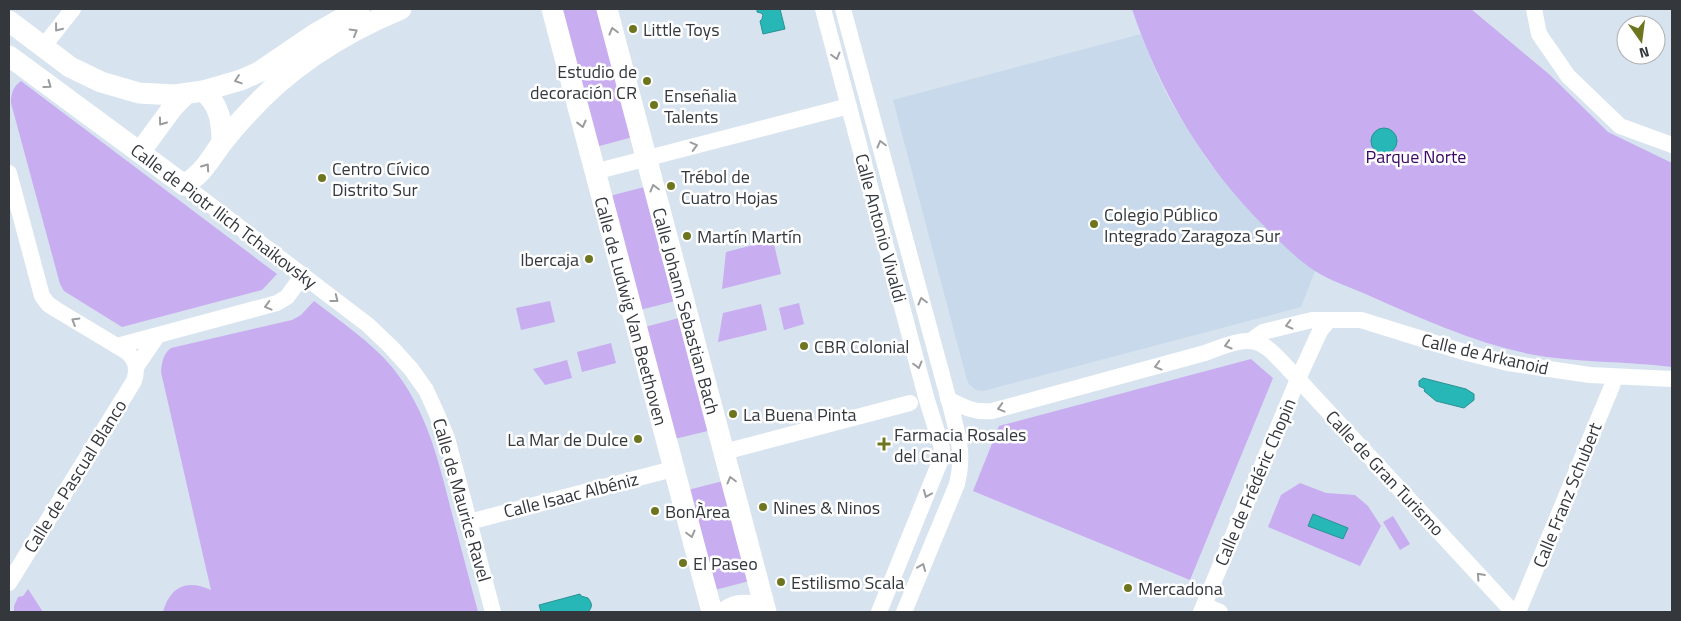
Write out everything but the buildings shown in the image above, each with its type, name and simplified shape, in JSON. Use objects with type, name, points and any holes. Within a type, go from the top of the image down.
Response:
[{"type":"street","points":[[43,47],[73,9]]},
{"type":"street","points":[[9,22],[82,74],[116,88],[158,95],[194,92],[241,80],[259,72],[315,34],[359,9]]},
{"type":"street","points":[[184,185],[201,174],[222,143],[258,101],[302,63],[358,29],[401,9]]},
{"type":"street","name":"Calle de Ludwig Van Beethoven","points":[[552,9],[712,612]]},
{"type":"street","name":"Calle Johann Sebastian Bach","points":[[607,9],[766,612]]},
{"type":"street","name":"Calle Antonio Vivaldi","points":[[823,9],[926,397],[942,448],[939,464],[879,612]]},
{"type":"street","points":[[843,9],[961,450],[960,473],[955,490],[904,612]]},
{"type":"street","points":[[1534,9],[1539,34],[1568,76],[1620,126],[1672,145]]},
{"type":"street","name":"Calle de Piotr Ilich Tchaikovsky","points":[[9,56],[184,185],[373,330],[411,369],[426,390]]},
{"type":"street","points":[[194,92],[213,100],[219,114],[222,143]]},
{"type":"street","points":[[140,152],[173,107],[194,92]]},
{"type":"street","points":[[594,172],[849,106]]},
{"type":"street","points":[[9,173],[42,296],[56,310],[131,356],[136,367]]},
{"type":"street","points":[[117,346],[277,304],[287,297],[303,275]]},
{"type":"street","name":"Calle de Arkanoid","points":[[1252,340],[1263,332],[1312,320],[1361,320],[1466,353],[1508,363],[1549,370],[1614,377],[1672,380]]},
{"type":"street","points":[[1298,379],[1320,331],[1329,320]]},
{"type":"street","name":"Calle de Pascual Blanco","points":[[9,583],[134,381],[136,367],[158,335]]},
{"type":"street","points":[[948,399],[979,412],[992,411],[1205,353],[1228,344],[1252,340]]},
{"type":"street","name":"Calle de Gran Turismo","points":[[1252,340],[1266,346],[1298,379],[1513,612]]},
{"type":"street","name":"Calle Franz Schubert","points":[[1518,612],[1612,386],[1614,377]]},
{"type":"street","name":"Calle de Frédéric Chopin","points":[[1202,609],[1298,379]]},
{"type":"street","name":"Calle de Maurice Ravel","points":[[426,390],[446,438],[493,612]]},
{"type":"street","points":[[724,452],[910,403]]},
{"type":"street","name":"Calle Isaac Albéniz","points":[[469,522],[673,469]]},
{"type":"street","points":[[724,612],[737,606],[745,605],[762,612]]},
{"type":"street","points":[[1202,609],[1220,612]]},
{"type":"shaded area","name":"Colegio Público Integrado Zaragoza Sur","points":[[1141,34],[1169,99],[1207,160],[1246,208],[1277,239],[1315,271],[1301,307],[983,391],[976,390],[967,380],[893,100]]},
{"type":"green space","points":[[556,9],[600,9],[633,137],[592,148]]},
{"type":"green space","name":"Parque Norte","points":[[1132,9],[1471,9],[1550,75],[1608,132],[1672,163],[1672,367],[1565,359],[1508,349],[1428,321],[1321,275],[1302,262],[1267,229],[1223,180],[1204,154],[1170,99],[1143,40]]},
{"type":"green space","points":[[21,81],[277,274],[262,290],[122,327],[64,291],[60,284],[11,103],[13,90]]},
{"type":"green space","points":[[648,186],[679,300],[636,311],[606,197]]},
{"type":"green space","points":[[773,240],[781,274],[722,289],[726,252]]},
{"type":"green space","points":[[314,301],[374,349],[392,367],[414,400],[436,453],[478,612],[163,612],[171,595],[180,587],[193,585],[211,590],[161,372],[162,362],[171,348],[292,320],[301,315]]},
{"type":"green space","points":[[550,301],[555,322],[521,330],[516,308]]},
{"type":"green space","points":[[799,303],[804,324],[784,330],[779,308]]},
{"type":"green space","points":[[761,304],[767,330],[718,342],[723,313]]},
{"type":"green space","points":[[683,317],[712,430],[670,440],[641,328]]},
{"type":"green space","points":[[611,343],[616,363],[582,372],[577,352]]},
{"type":"green space","points":[[1251,359],[1273,378],[1190,580],[973,491],[999,426]]},
{"type":"green space","points":[[567,360],[572,378],[545,385],[533,369]]},
{"type":"green space","points":[[727,480],[753,580],[711,591],[684,491]]},
{"type":"green space","points":[[1300,483],[1326,493],[1355,495],[1368,506],[1381,526],[1360,566],[1268,527],[1281,495]]},
{"type":"green space","points":[[1393,516],[1410,544],[1400,550],[1383,522]]},
{"type":"green space","points":[[28,589],[43,612],[14,612],[14,606],[18,597],[23,596]]},
{"type":"water","points":[[757,9],[780,9],[785,29],[763,34],[760,21],[763,15],[757,12]]},
{"type":"water","points":[[1384,128],[1393,132],[1397,141],[1393,150],[1384,154],[1375,150],[1371,141],[1375,132]]},
{"type":"water","points":[[1423,378],[1466,389],[1474,394],[1474,400],[1464,408],[1436,401],[1424,391],[1425,389],[1419,386],[1419,381]]},
{"type":"water","points":[[1313,514],[1348,528],[1343,539],[1308,526]]},
{"type":"water","points":[[580,594],[588,598],[590,602],[591,607],[588,612],[541,612],[539,605]]},
{"type":"place","name":"Little Toys","points":[[633,29]]},
{"type":"place","name":"Estudio de decoración CR","points":[[647,81]]},
{"type":"place","name":"Enseñalia Talents","points":[[654,105]]},
{"type":"place","name":"Centro Cívico Distrito Sur","points":[[322,178]]},
{"type":"place","name":"Trébol de Cuatro Hojas","points":[[671,186]]},
{"type":"place","name":"Colegio Público Integrado Zaragoza Sur","points":[[1094,224]]},
{"type":"place","name":"Martín Martín","points":[[687,236]]},
{"type":"place","name":"Ibercaja","points":[[589,259]]},
{"type":"place","name":"CBR Colonial","points":[[804,346]]},
{"type":"place","name":"La Buena Pinta","points":[[733,414]]},
{"type":"place","name":"La Mar de Dulce","points":[[638,439]]},
{"type":"place","name":"Farmacia Rosales del Canal","points":[[884,444]]},
{"type":"place","name":"Nines & Ninos","points":[[763,507]]},
{"type":"place","name":"BonÀrea","points":[[655,511]]},
{"type":"place","name":"El Paseo","points":[[683,563]]},
{"type":"place","name":"Estilismo Scala","points":[[781,582]]},
{"type":"place","name":"Mercadona","points":[[1128,588]]}]
